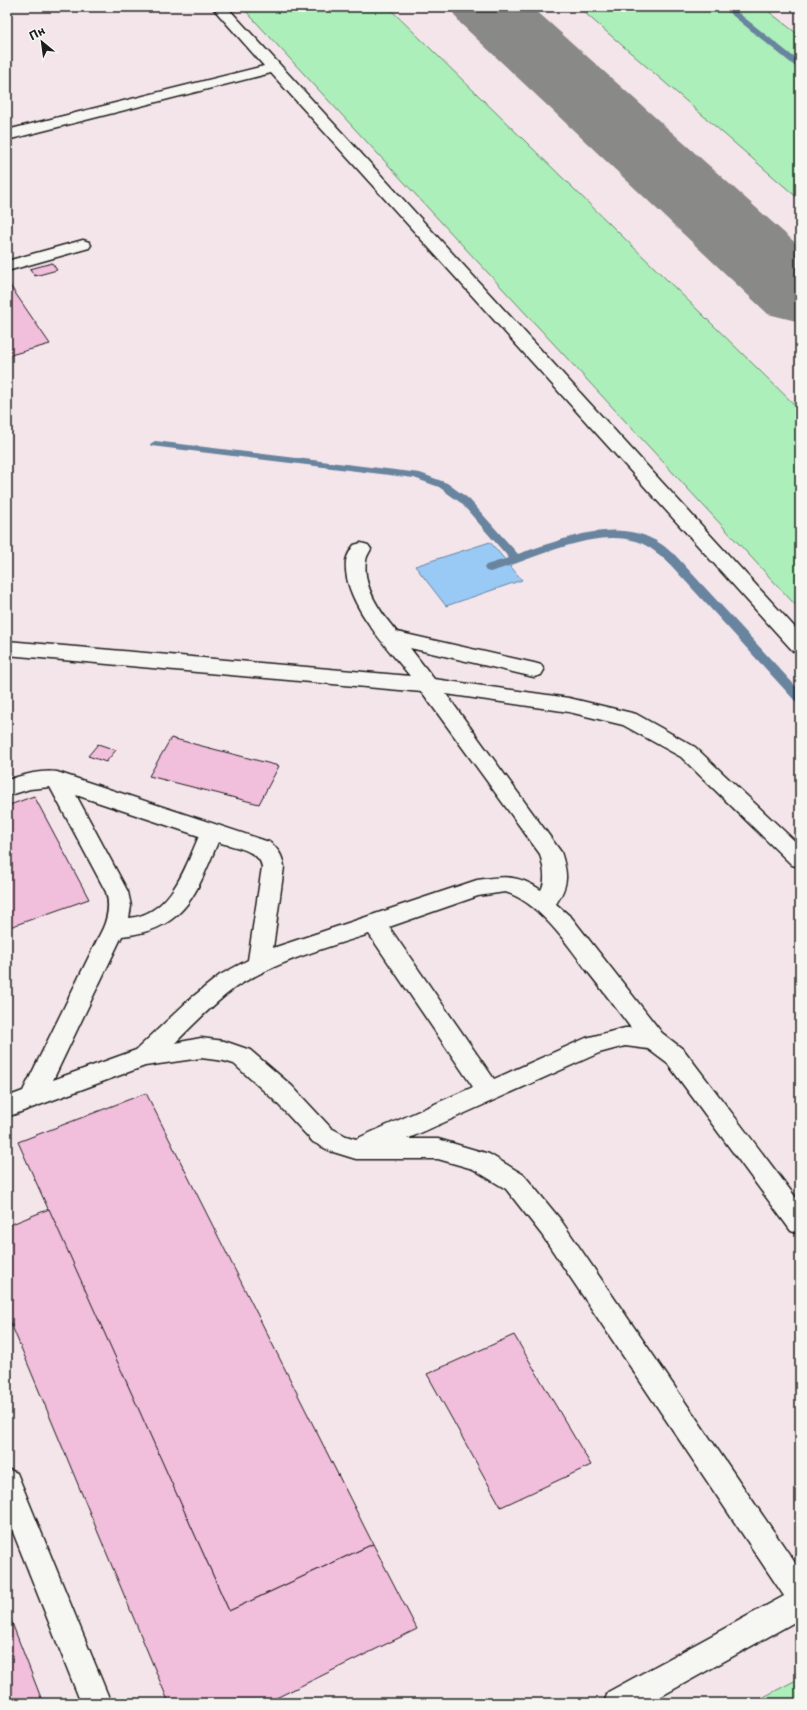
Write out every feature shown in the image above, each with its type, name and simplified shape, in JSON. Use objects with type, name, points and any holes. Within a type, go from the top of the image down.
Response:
[{"type":"lane","points":[[219,7],[800,646]]},
{"type":"lane","points":[[7,135],[274,68]]},
{"type":"lane","points":[[7,266],[83,245]]},
{"type":"lane","points":[[361,549],[356,560],[357,577],[363,598],[390,637],[429,686],[550,852],[555,869],[554,890],[543,905]]},
{"type":"lane","points":[[390,637],[534,670]]},
{"type":"lane","points":[[7,648],[429,686],[569,705],[629,719],[688,752],[800,859]]},
{"type":"lane","points":[[7,788],[29,781],[48,779],[57,780],[261,848],[268,853],[272,860],[273,867],[259,965]]},
{"type":"lane","points":[[32,1098],[114,928],[121,908],[117,892],[57,780]]},
{"type":"lane","points":[[114,928],[138,926],[151,922],[167,913],[176,905],[212,832]]},
{"type":"lane","points":[[144,1057],[198,1006],[228,981],[274,957],[476,888],[505,884],[521,888],[533,896],[564,924],[654,1040],[676,1057],[800,1223]]},
{"type":"lane","points":[[374,923],[490,1091]]},
{"type":"lane","points":[[356,1149],[594,1045],[624,1037],[654,1040]]},
{"type":"lane","points":[[7,1108],[144,1057],[201,1048],[224,1051],[242,1058],[284,1093],[322,1135],[339,1144],[356,1149],[438,1149],[480,1161],[515,1182],[552,1227],[800,1595]]},
{"type":"lane","points":[[7,1482],[96,1703]]},
{"type":"lane","points":[[619,1703],[800,1603]]},
{"type":"shaded area","points":[[7,7],[800,7],[800,1703],[7,1703]]},
{"type":"green space","points":[[242,7],[388,7],[800,410],[800,610]]},
{"type":"green space","points":[[578,7],[763,7],[800,36],[800,200]]},
{"type":"green space","points":[[800,1678],[800,1703],[752,1703]]},
{"type":"water","points":[[490,542],[522,580],[446,606],[415,566]]},
{"type":"building","points":[[52,263],[57,270],[35,276],[30,269]]},
{"type":"building","points":[[7,281],[50,344],[7,356]]},
{"type":"building","points":[[171,738],[279,766],[259,804],[149,776]]},
{"type":"building","points":[[98,744],[116,750],[106,762],[88,756]]},
{"type":"building","points":[[34,796],[89,899],[7,928],[7,806]]},
{"type":"building","points":[[146,1093],[373,1544],[229,1611],[18,1142]]},
{"type":"building","points":[[49,1209],[229,1611],[373,1544],[417,1629],[266,1703],[169,1703],[7,1314],[7,1226]]},
{"type":"building","points":[[514,1335],[591,1465],[501,1507],[427,1374]]},
{"type":"building","points":[[7,1610],[43,1703],[7,1703]]},
{"type":"waterway","points":[[726,7],[800,66]]},
{"type":"waterway","points":[[155,444],[416,475],[443,485],[465,501],[516,559]]},
{"type":"waterway","points":[[490,568],[559,545],[593,536],[609,534],[625,535],[641,539],[656,546],[671,558],[800,699]]},
{"type":"taxiway","points":[[487,7],[800,295]]}]
